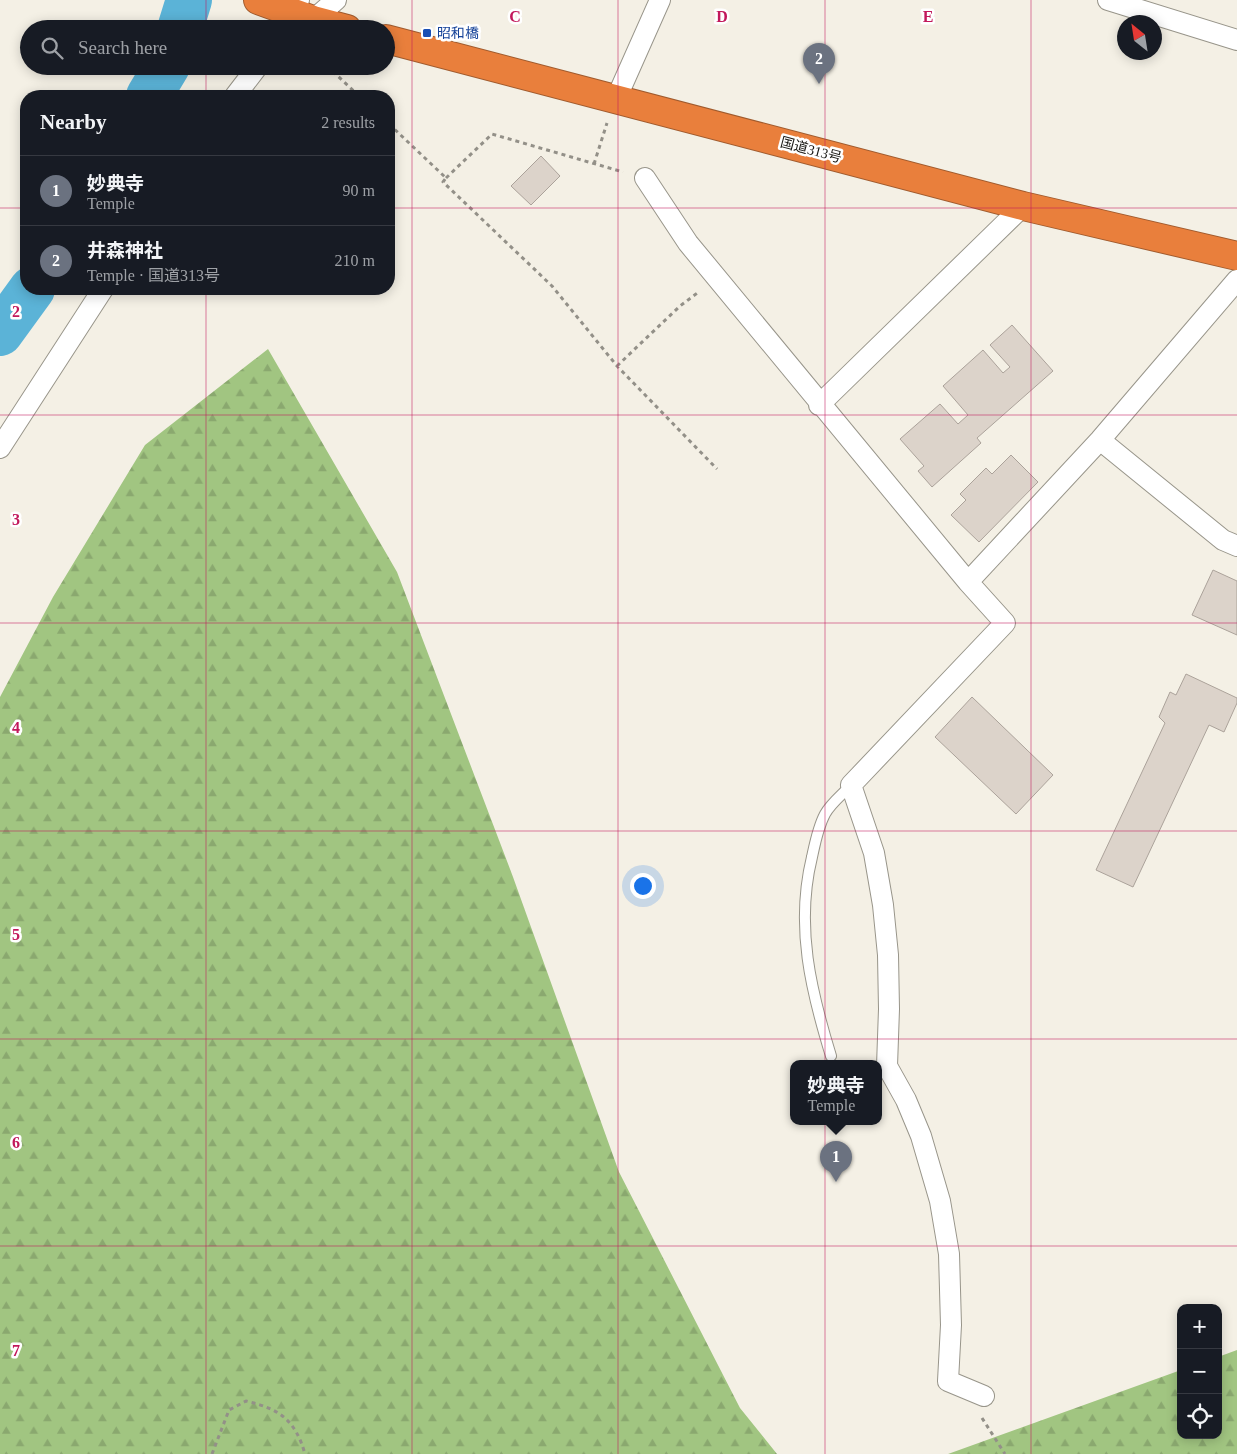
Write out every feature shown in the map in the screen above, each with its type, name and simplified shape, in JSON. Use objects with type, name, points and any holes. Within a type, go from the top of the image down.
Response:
[{"type":"highway","points":[[259,0],[315,20]]},
{"type":"highway","name":"国道313号","points":[[395,41],[1023,206],[1237,256]]},
{"type":"street","points":[[297,15],[336,0]]},
{"type":"street","points":[[616,99],[660,0]]},
{"type":"street","points":[[1108,0],[1237,40]]},
{"type":"street","points":[[240,90],[251,75]]},
{"type":"street","points":[[645,178],[688,243],[717,279],[819,405],[968,582],[1005,623],[851,785],[874,853],[883,905],[888,955],[887,1066],[906,1100],[921,1136],[940,1201],[949,1254],[951,1325],[948,1380],[984,1396]]},
{"type":"street","points":[[819,405],[1023,206]]},
{"type":"street","points":[[968,582],[1100,440],[1237,280]]},
{"type":"street","points":[[0,448],[99,295]]},
{"type":"street","points":[[1100,440],[1223,540],[1237,546]]},
{"type":"lane","points":[[830,1056],[807,963],[803,920],[807,877],[816,839],[826,812],[851,785]]},
{"type":"path","points":[[337,75],[353,90]]},
{"type":"path","points":[[594,164],[616,99]]},
{"type":"path","points":[[395,130],[446,178]]},
{"type":"path","points":[[645,178],[492,134],[443,182],[552,286],[617,366],[717,469]]},
{"type":"path","points":[[617,366],[680,306],[717,279]]},
{"type":"path","points":[[984,1396],[980,1416],[1005,1454]]},
{"type":"path","points":[[212,1454],[229,1410],[246,1401],[272,1407],[291,1423],[305,1454]]},
{"type":"green space","points":[[268,349],[397,572],[513,877],[619,1172],[740,1408],[777,1454],[0,1454],[0,697],[53,597],[145,445]]},
{"type":"green space","points":[[1237,1350],[1237,1454],[948,1454],[1177,1371],[1177,1439],[1222,1439],[1222,1356]]},
{"type":"building","points":[[541,156],[560,176],[531,205],[511,186]]},
{"type":"building","points":[[1012,325],[1053,371],[977,438],[981,443],[932,487],[918,471],[924,466],[900,439],[940,404],[958,424],[968,415],[943,386],[983,350],[1003,373],[1010,367],[990,345]]},
{"type":"building","points":[[1011,455],[1038,482],[979,542],[951,515],[966,500],[960,494],[986,468],[992,474]]},
{"type":"building","points":[[1213,570],[1237,581],[1237,635],[1192,615]]},
{"type":"building","points":[[1186,674],[1237,698],[1237,703],[1224,732],[1209,725],[1133,887],[1096,870],[1165,723],[1159,717],[1170,692],[1176,695]]},
{"type":"building","points":[[972,697],[1053,775],[1016,814],[935,737]]},
{"type":"waterway","points":[[183,20],[189,0]]},
{"type":"waterway","points":[[153,90],[162,75]]},
{"type":"waterway","points":[[0,333],[28,295]]},
{"type":"place","name":"昭和橋","points":[[427,33]]},
{"type":"place","name":"井森神社","points":[[819,84]]},
{"type":"place","name":"妙典寺","points":[[836,1182]]}]
